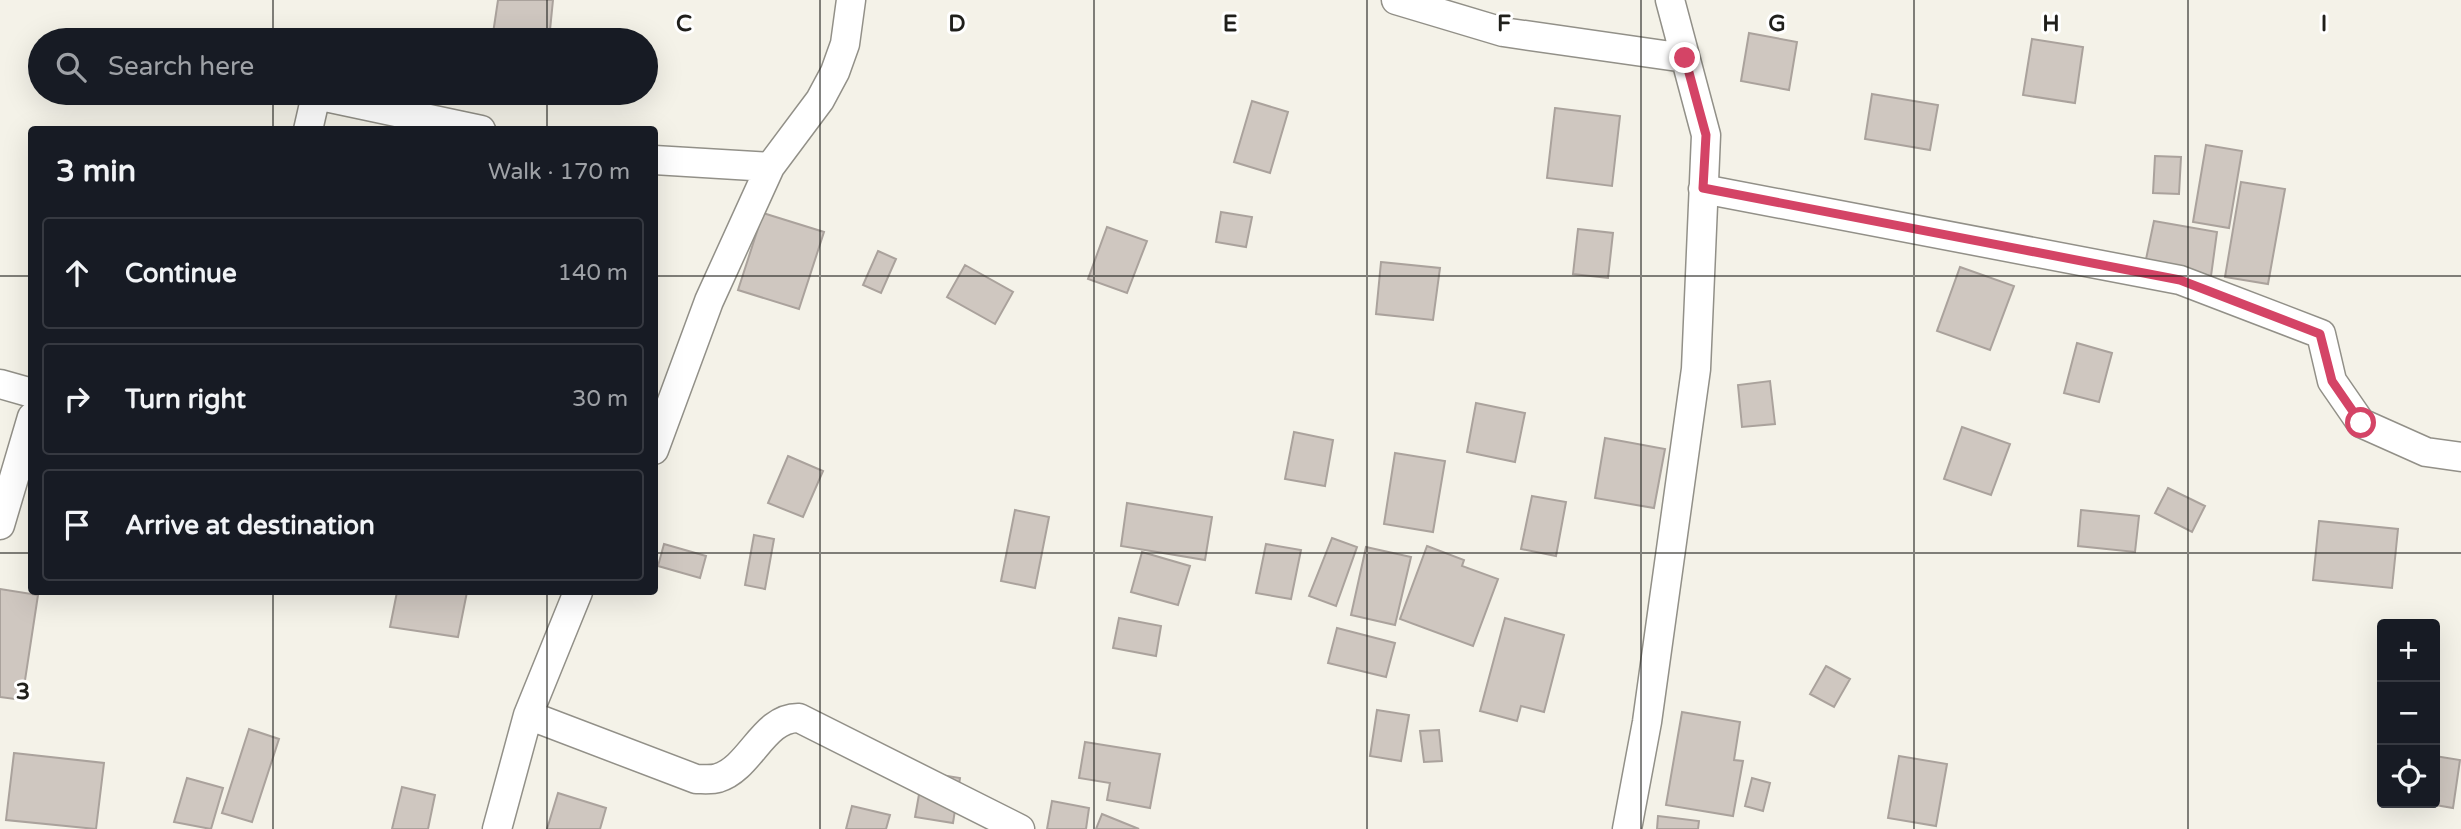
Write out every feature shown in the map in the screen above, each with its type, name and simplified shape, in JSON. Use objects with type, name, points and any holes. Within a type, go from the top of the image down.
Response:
[{"type":"street","points":[[658,439],[709,301],[770,167],[820,100],[835,72],[845,44],[851,0]]},
{"type":"street","points":[[1396,0],[1503,32],[1685,58]]},
{"type":"street","points":[[1627,829],[1647,722],[1696,369],[1706,135],[1670,0]]},
{"type":"street","points":[[310,126],[314,105]]},
{"type":"street","points":[[363,105],[462,126]]},
{"type":"street","points":[[658,160],[770,167]]},
{"type":"street","points":[[1703,188],[2180,280],[2320,334],[2332,381],[2361,423],[2426,452],[2461,457]]},
{"type":"street","points":[[0,384],[28,392]]},
{"type":"street","points":[[0,525],[28,430]]},
{"type":"street","points":[[497,829],[528,715],[577,595]]},
{"type":"street","points":[[528,715],[696,779],[717,779],[732,770],[781,721],[799,718],[1020,829]]},
{"type":"building","points":[[498,0],[553,0],[550,28],[494,28]]},
{"type":"building","points":[[1749,33],[1797,42],[1789,90],[1741,81]]},
{"type":"building","points":[[2032,39],[2083,47],[2075,103],[2023,95]]},
{"type":"building","points":[[1872,94],[1938,105],[1930,150],[1865,139]]},
{"type":"building","points":[[1252,101],[1288,112],[1270,173],[1234,162]]},
{"type":"building","points":[[1555,108],[1620,116],[1612,186],[1547,178]]},
{"type":"building","points":[[2206,145],[2242,151],[2229,228],[2193,222]]},
{"type":"building","points":[[2155,156],[2181,157],[2179,194],[2153,193]]},
{"type":"building","points":[[2241,182],[2285,189],[2268,284],[2225,277]]},
{"type":"building","points":[[1221,212],[1252,217],[1246,247],[1216,242]]},
{"type":"building","points":[[763,213],[824,232],[799,309],[738,290]]},
{"type":"building","points":[[2154,221],[2217,232],[2211,276],[2145,264]]},
{"type":"building","points":[[1107,227],[1147,241],[1127,293],[1088,279]]},
{"type":"building","points":[[1578,229],[1613,233],[1608,278],[1573,274]]},
{"type":"building","points":[[878,251],[896,259],[881,293],[863,285]]},
{"type":"building","points":[[1381,262],[1440,268],[1433,320],[1376,314]]},
{"type":"building","points":[[965,265],[1013,292],[995,324],[947,297]]},
{"type":"building","points":[[1960,267],[2014,286],[1990,350],[1937,331]]},
{"type":"building","points":[[2077,343],[2112,353],[2099,402],[2064,393]]},
{"type":"building","points":[[1770,381],[1775,424],[1742,427],[1738,385]]},
{"type":"building","points":[[1476,403],[1525,413],[1515,462],[1467,452]]},
{"type":"building","points":[[1962,427],[2010,444],[1991,495],[1944,479]]},
{"type":"building","points":[[1294,432],[1333,440],[1325,486],[1285,479]]},
{"type":"building","points":[[1605,438],[1665,449],[1654,508],[1595,498]]},
{"type":"building","points":[[1395,453],[1445,461],[1433,532],[1384,524]]},
{"type":"building","points":[[788,456],[823,471],[803,517],[768,503]]},
{"type":"building","points":[[2168,488],[2205,506],[2192,532],[2155,513]]},
{"type":"building","points":[[1532,496],[1566,502],[1556,556],[1521,549]]},
{"type":"building","points":[[1127,503],[1212,517],[1205,560],[1121,546]]},
{"type":"building","points":[[1015,510],[1049,517],[1035,588],[1001,581]]},
{"type":"building","points":[[2081,510],[2139,516],[2135,552],[2078,546]]},
{"type":"building","points":[[2319,521],[2398,529],[2392,588],[2313,580]]},
{"type":"building","points":[[754,535],[774,539],[765,589],[745,585]]},
{"type":"building","points":[[1332,538],[1357,547],[1336,606],[1309,596]]},
{"type":"building","points":[[664,544],[706,556],[700,578],[658,566]]},
{"type":"building","points":[[1266,544],[1301,550],[1291,599],[1256,593]]},
{"type":"building","points":[[1427,546],[1464,560],[1462,566],[1498,579],[1473,646],[1400,619]]},
{"type":"building","points":[[1366,547],[1411,557],[1395,625],[1351,615]]},
{"type":"building","points":[[1142,552],[1190,566],[1178,605],[1131,592]]},
{"type":"building","points":[[0,589],[38,595],[22,700],[0,697]]},
{"type":"building","points":[[396,595],[466,595],[458,637],[390,627]]},
{"type":"building","points":[[1119,618],[1161,626],[1156,656],[1113,648]]},
{"type":"building","points":[[1505,618],[1564,635],[1544,712],[1521,706],[1517,721],[1480,711]]},
{"type":"building","points":[[1337,628],[1395,643],[1386,677],[1328,663]]},
{"type":"building","points":[[1826,666],[1850,679],[1834,707],[1810,694]]},
{"type":"building","points":[[1377,710],[1409,715],[1401,761],[1370,756]]},
{"type":"building","points":[[1682,712],[1740,722],[1734,760],[1743,761],[1733,816],[1666,805]]},
{"type":"building","points":[[249,729],[279,739],[252,822],[222,813]]},
{"type":"building","points":[[1439,730],[1442,761],[1424,762],[1420,731]]},
{"type":"building","points":[[1085,742],[1160,754],[1150,808],[1107,800],[1110,783],[1079,778]]},
{"type":"building","points":[[14,753],[104,763],[96,829],[6,820]]},
{"type":"building","points":[[1899,756],[1947,764],[1936,826],[1888,818]]},
{"type":"building","points":[[2440,757],[2460,760],[2453,808],[2440,806]]},
{"type":"building","points":[[923,772],[960,778],[953,823],[915,817]]},
{"type":"building","points":[[187,778],[223,788],[211,829],[174,822]]},
{"type":"building","points":[[1752,778],[1770,783],[1763,811],[1745,806]]},
{"type":"building","points":[[402,787],[435,795],[428,829],[392,829]]},
{"type":"building","points":[[558,793],[606,808],[600,829],[547,829]]},
{"type":"building","points":[[1052,801],[1089,808],[1086,829],[1047,829]]},
{"type":"building","points":[[852,806],[890,815],[886,829],[846,829]]},
{"type":"building","points":[[1102,814],[1139,829],[1096,829]]},
{"type":"building","points":[[1658,816],[1699,821],[1698,829],[1657,829]]},
{"type":"route","points":[[1685,58],[1706,135],[1703,188],[2180,280],[2320,334],[2332,381],[2361,423]]}]
